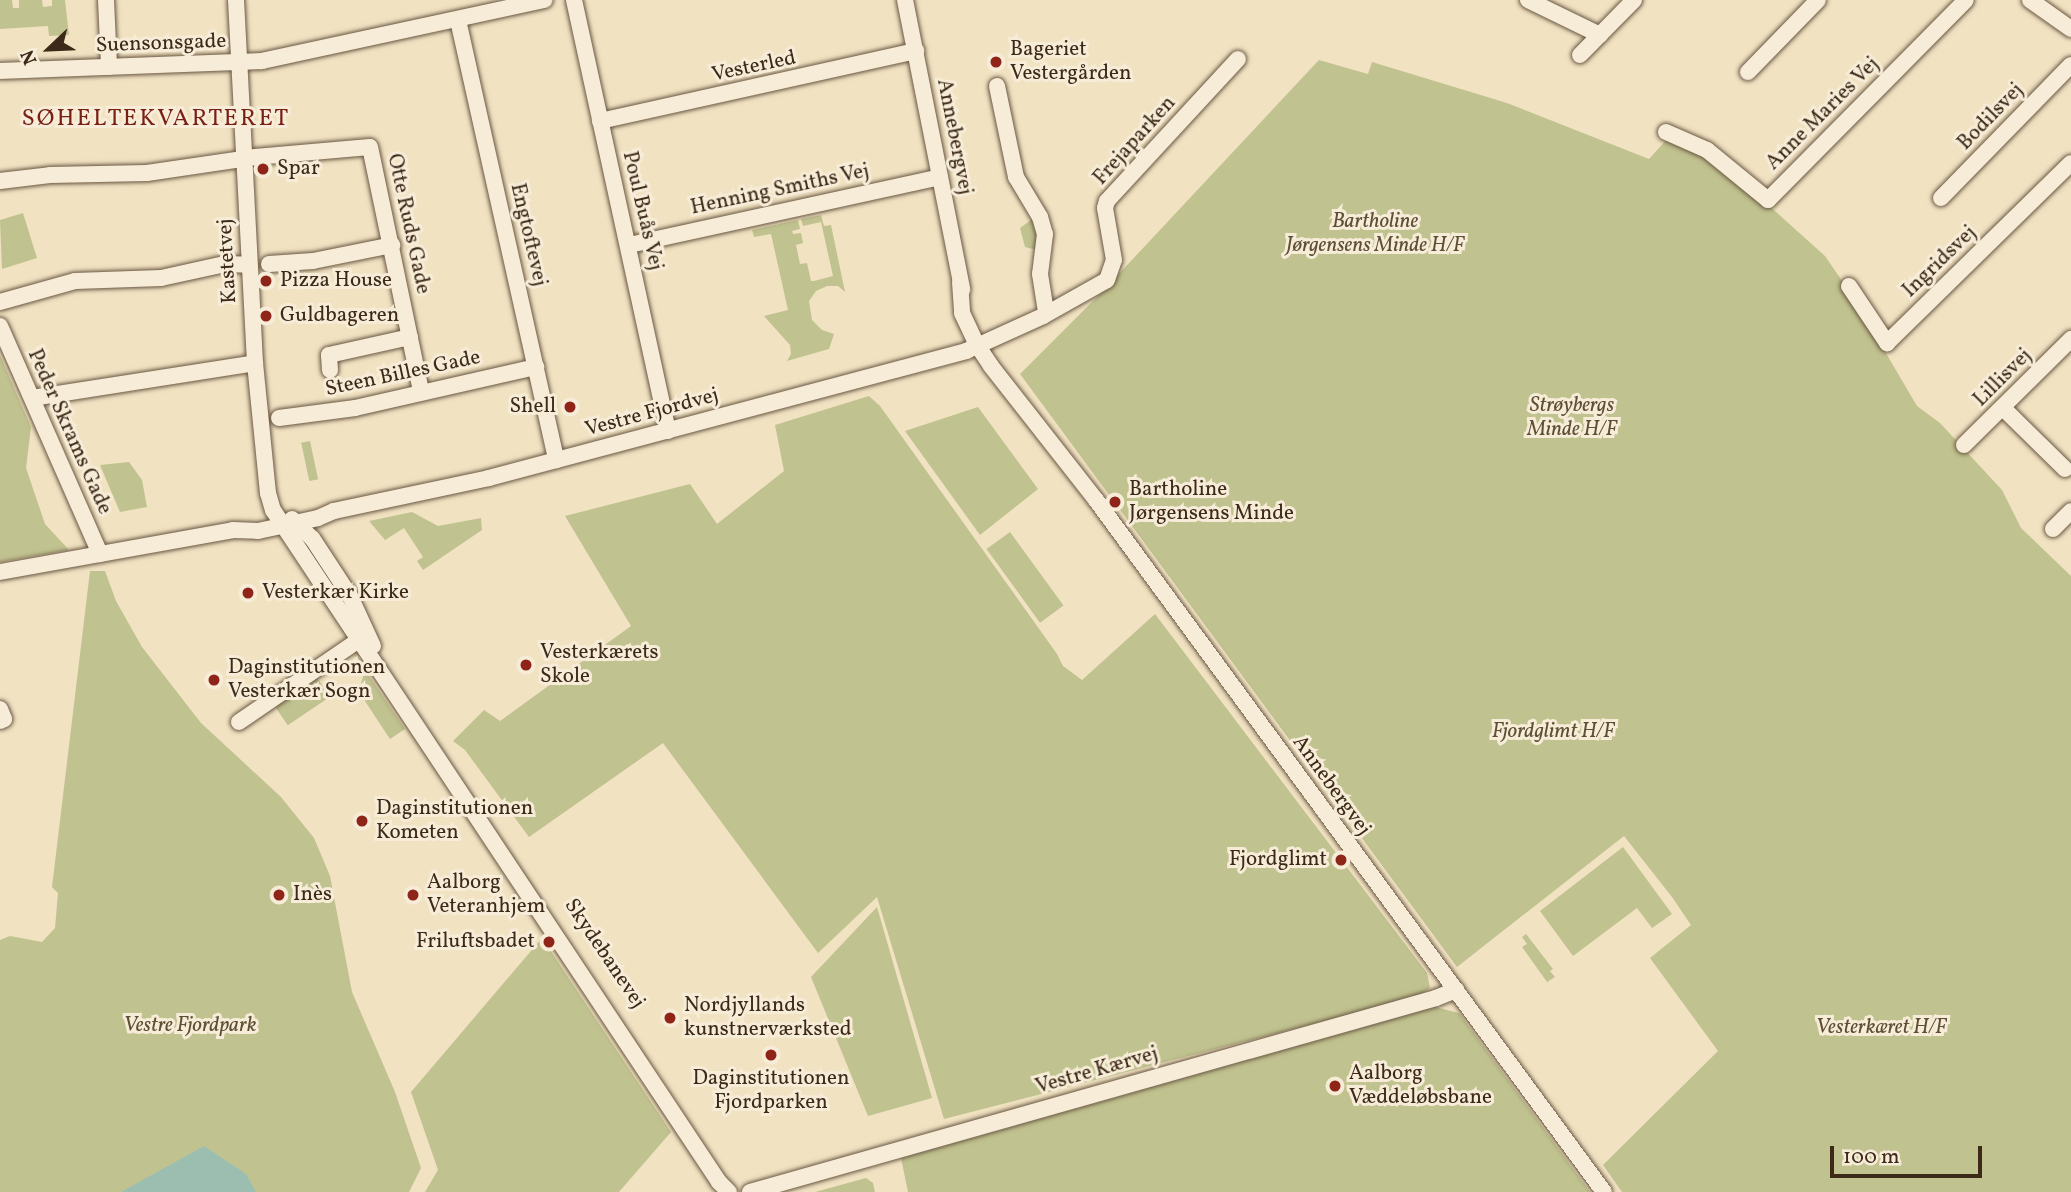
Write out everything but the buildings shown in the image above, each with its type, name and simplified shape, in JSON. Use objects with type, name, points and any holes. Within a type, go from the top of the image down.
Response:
[{"type":"street","points":[[106,0],[109,67]]},
{"type":"street","name":"Kastetvej","points":[[236,0],[255,363],[268,493],[286,520]]},
{"type":"street","name":"Suensonsgade","points":[[0,71],[262,61],[545,0]]},
{"type":"street","name":"Poul Buås Vej","points":[[574,0],[668,431]]},
{"type":"street","name":"Annebergvej","points":[[905,0],[960,282],[980,343],[1604,1192]]},
{"type":"street","points":[[1528,0],[1600,35]]},
{"type":"street","points":[[1580,55],[1634,0]]},
{"type":"street","points":[[1748,72],[1818,0]]},
{"type":"street","name":"Anne Maries Vej","points":[[1666,132],[1707,150],[1768,200],[1966,0]]},
{"type":"street","points":[[2030,0],[2071,29]]},
{"type":"street","name":"Engtoftevej","points":[[458,20],[556,460]]},
{"type":"street","name":"Vesterled","points":[[600,121],[916,51]]},
{"type":"street","name":"Frejaparken","points":[[980,343],[1043,316],[1107,280],[1114,260],[1105,208],[1107,201],[1238,59]]},
{"type":"street","name":"Bodilsvej","points":[[1941,198],[2071,65]]},
{"type":"street","points":[[997,86],[1016,177],[1040,217],[1045,234],[1040,274],[1046,312]]},
{"type":"street","name":"Otte Ruds Gade","points":[[244,158],[370,147],[422,392]]},
{"type":"street","points":[[0,181],[50,175],[147,173],[244,158]]},
{"type":"street","name":"Ingridsvej","points":[[1849,286],[1887,343],[2071,163]]},
{"type":"street","name":"Henning Smiths Vej","points":[[629,245],[940,177]]},
{"type":"street","points":[[269,264],[313,261],[392,245]]},
{"type":"street","points":[[0,302],[75,281],[161,278],[225,264],[249,265]]},
{"type":"street","name":"Peder Skrams Gade","points":[[0,326],[100,554]]},
{"type":"street","points":[[330,370],[329,355],[410,337]]},
{"type":"street","name":"Lillisvej","points":[[1965,446],[2071,340]]},
{"type":"street","name":"Vestre Fjordvej","points":[[0,572],[334,512],[668,431],[943,358],[980,343]]},
{"type":"street","points":[[32,398],[255,363]]},
{"type":"street","name":"Steen Billes Gade","points":[[279,418],[355,408],[536,368]]},
{"type":"street","points":[[2003,408],[2065,469]]},
{"type":"street","points":[[2053,529],[2071,511]]},
{"type":"street","name":"Skydebanevej","points":[[286,520],[719,1182],[731,1192]]},
{"type":"street","points":[[239,722],[363,638]]},
{"type":"street","name":"Vestre Kærvej","points":[[750,1192],[1456,990]]},
{"type":"green space","points":[[0,0],[12,0],[13,8],[19,8],[19,0],[42,0],[43,7],[52,6],[52,0],[65,0],[69,35],[49,36],[48,26],[0,29]]},
{"type":"green space","points":[[1319,60],[1368,74],[1372,62],[1507,103],[1649,159],[1669,137],[1735,175],[1825,256],[1853,297],[1917,406],[1940,423],[2002,490],[2021,528],[2071,576],[2071,1192],[1622,1192],[1603,1165],[1718,1051],[1650,958],[1691,925],[1672,897],[1624,836],[1457,967],[1020,374],[1101,293]]},
{"type":"green space","points":[[23,213],[37,258],[2,269],[0,220]]},
{"type":"green space","points":[[821,215],[824,226],[831,225],[845,292],[838,286],[827,286],[816,291],[809,301],[812,320],[822,330],[834,334],[829,349],[787,361],[791,354],[790,345],[764,316],[788,310],[771,234],[754,237],[752,230],[798,220],[800,229],[792,231],[793,234],[801,233],[803,243],[796,245],[800,264],[807,263],[811,281],[814,281],[833,276],[821,222],[803,226],[801,219]]},
{"type":"green space","points":[[1034,218],[1039,234],[1037,250],[1025,247],[1020,228]]},
{"type":"green space","points":[[0,355],[31,427],[26,468],[45,524],[69,550],[0,562]]},
{"type":"green space","points":[[869,396],[880,406],[1063,666],[1082,680],[1155,614],[1427,973],[1430,988],[1417,997],[944,1119],[877,897],[818,953],[663,743],[529,837],[465,750],[453,741],[484,710],[500,721],[631,626],[565,516],[690,484],[717,524],[784,471],[775,425]]},
{"type":"green space","points":[[978,407],[1038,489],[980,535],[905,431]]},
{"type":"green space","points":[[310,441],[318,479],[309,481],[301,443]]},
{"type":"green space","points":[[129,462],[142,480],[147,507],[120,512],[100,465]]},
{"type":"green space","points":[[412,512],[438,526],[481,518],[482,530],[423,570],[417,561],[423,557],[404,528],[385,540],[369,521]]},
{"type":"green space","points":[[1010,532],[1063,606],[1040,623],[987,549]]},
{"type":"green space","name":"Vestre Fjordpark","points":[[90,571],[105,571],[116,601],[142,647],[201,723],[281,797],[314,838],[330,876],[352,992],[395,1092],[421,1168],[409,1192],[0,1192],[0,940],[10,936],[42,942],[55,928],[58,893],[52,887]]},
{"type":"green space","points":[[367,673],[405,729],[390,739],[359,692],[363,676]]},
{"type":"green space","points":[[316,676],[330,697],[288,725],[274,705]]},
{"type":"green space","points":[[1623,847],[1672,914],[1652,928],[1637,908],[1573,956],[1540,911]]},
{"type":"green space","points":[[877,907],[932,1098],[868,1116],[811,977]]},
{"type":"green space","points":[[1526,934],[1553,969],[1550,971],[1555,977],[1547,982],[1522,947],[1527,944],[1522,937]]},
{"type":"green space","points":[[542,938],[671,1132],[619,1192],[425,1192],[438,1170],[411,1092]]},
{"type":"green space","name":"Aalborg Væddeløbsbane","points":[[1435,1007],[1459,1013],[1590,1192],[908,1192],[901,1158]]},
{"type":"green space","points":[[866,1178],[873,1183],[875,1192],[815,1192]]},
{"type":"shaded area","points":[[204,1146],[246,1174],[256,1192],[121,1192]]},
{"type":"place","name":"Bageriet Vestergården","points":[[996,62]]},
{"type":"place","name":"Spar","points":[[263,169]]},
{"type":"place","name":"Pizza House","points":[[266,281]]},
{"type":"place","name":"Guldbageren","points":[[266,316]]},
{"type":"place","name":"Shell","points":[[570,407]]},
{"type":"place","name":"Bartholine Jørgensens Minde","points":[[1115,502]]},
{"type":"place","name":"Vesterkær Kirke","points":[[248,593]]},
{"type":"place","name":"Vesterkærets Skole","points":[[526,665]]},
{"type":"place","name":"Daginstitutionen Vesterkær Sogn","points":[[214,680]]},
{"type":"place","name":"Daginstitutionen Kometen","points":[[362,821]]},
{"type":"place","name":"Fjordglimt","points":[[1341,860]]},
{"type":"place","name":"Inès","points":[[279,895]]},
{"type":"place","name":"Aalborg Veteranhjem","points":[[413,895]]},
{"type":"place","name":"Friluftsbadet","points":[[549,942]]},
{"type":"place","name":"Nordjyllands kunstnerværksted","points":[[670,1018]]},
{"type":"place","name":"Daginstitutionen Fjordparken","points":[[771,1055]]},
{"type":"place","name":"Aalborg Væddeløbsbane","points":[[1335,1086]]},
{"type":"district","name":"SØHELTEKVARTERET","points":[[156,120]]},
{"type":"park label","name":"Bartholine Jørgensens Minde H/F","points":[[1375,234]]},
{"type":"park label","name":"Strøybergs Minde H/F","points":[[1572,418]]},
{"type":"park label","name":"Fjordglimt H/F","points":[[1553,732]]},
{"type":"park label","name":"Vesterkæret H/F","points":[[1881,1028]]}]
